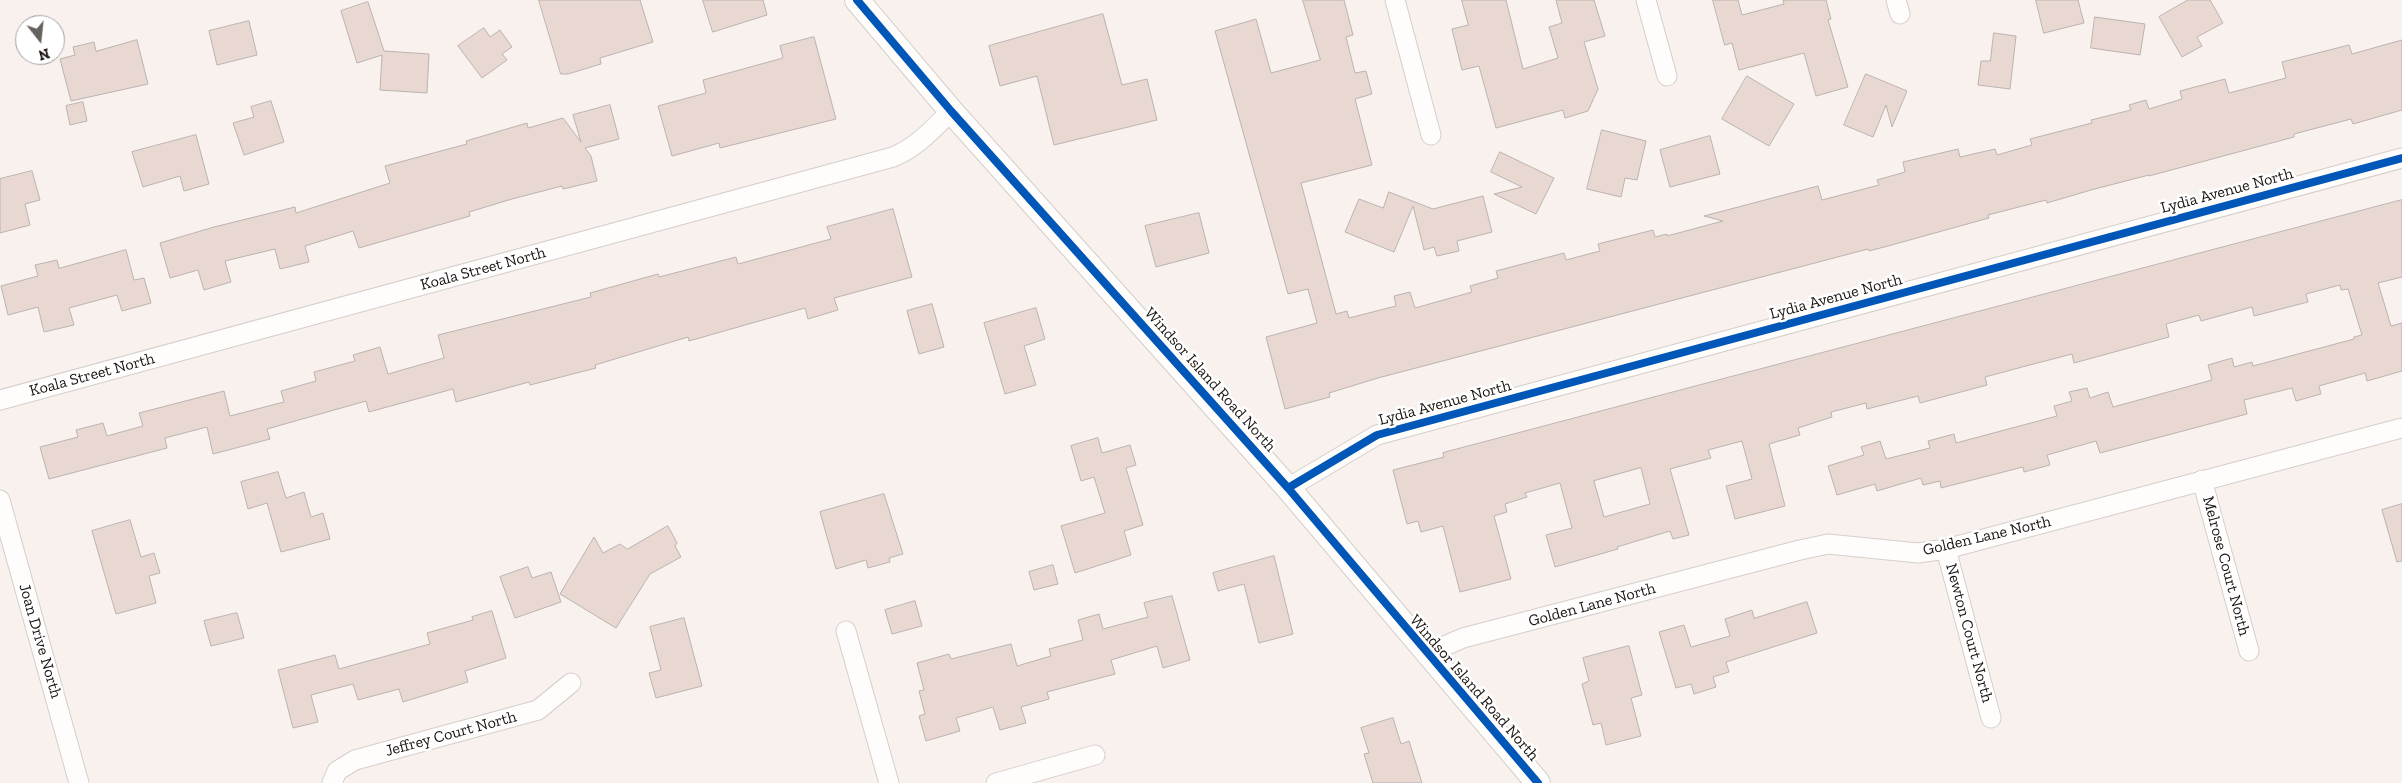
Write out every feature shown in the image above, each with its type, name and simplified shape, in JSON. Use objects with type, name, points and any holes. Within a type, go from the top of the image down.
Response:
[{"type":"street","name":"Windsor Island Road North","points":[[856,0],[951,111],[1288,488],[1426,654],[1538,783]]},
{"type":"street","points":[[1395,0],[1431,135]]},
{"type":"street","points":[[1646,0],[1666,76]]},
{"type":"street","name":"Koala Street North","points":[[0,400],[893,157],[921,142],[951,111]]},
{"type":"street","name":"Lydia Avenue North","points":[[1288,488],[1377,435],[2402,158]]},
{"type":"street","name":"Golden Lane North","points":[[1426,654],[1464,638],[1800,550],[1828,544],[1918,553],[1946,549],[2402,428]]},
{"type":"street","name":"Melrose Court North","points":[[2202,480],[2249,651]]},
{"type":"street","name":"Joan Drive North","points":[[0,500],[79,783]]},
{"type":"street","name":"Newton Court North","points":[[1946,549],[1991,718]]},
{"type":"street","points":[[846,632],[889,783]]},
{"type":"street","name":"Jeffrey Court North","points":[[332,783],[337,771],[355,760],[538,710],[571,683]]},
{"type":"street","points":[[996,783],[1095,755]]},
{"type":"building","points":[[539,0],[640,0],[653,42],[600,58],[601,64],[568,74],[561,74]]},
{"type":"building","points":[[703,0],[763,0],[767,15],[713,32]]},
{"type":"building","points":[[1303,0],[1344,0],[1353,35],[1346,37],[1355,73],[1366,71],[1372,94],[1355,99],[1372,165],[1301,183],[1336,314],[1347,311],[1349,318],[1396,306],[1394,296],[1410,292],[1415,308],[1472,292],[1470,286],[1498,278],[1496,271],[1564,253],[1566,260],[1600,251],[1598,244],[1653,230],[1655,237],[1667,234],[1667,236],[1723,221],[1704,216],[1818,186],[1822,200],[1879,185],[1877,180],[1905,172],[1903,162],[1958,149],[1960,157],[1995,149],[1997,155],[2032,145],[2030,139],[2092,123],[2091,120],[2131,110],[2129,105],[2146,100],[2149,109],[2182,99],[2180,91],[2225,79],[2229,93],[2286,78],[2282,62],[2349,45],[2352,54],[2402,40],[2402,110],[2353,124],[2351,119],[2294,134],[2294,137],[2047,203],[2046,200],[1988,215],[1989,218],[1888,246],[1869,251],[1868,249],[1378,378],[1329,393],[1330,397],[1285,409],[1266,337],[1317,323],[1308,289],[1288,294],[1215,31],[1256,19],[1271,73],[1320,60]]},
{"type":"building","points":[[1462,0],[1506,0],[1523,69],[1558,58],[1549,27],[1562,23],[1556,0],[1594,0],[1605,36],[1584,42],[1598,89],[1588,111],[1565,118],[1563,110],[1496,128],[1479,66],[1462,70],[1452,29],[1468,25]]},
{"type":"building","points":[[1713,0],[1738,0],[1742,15],[1784,4],[1783,0],[1826,0],[1831,19],[1828,20],[1848,87],[1816,96],[1804,53],[1739,70],[1732,43],[1725,45]]},
{"type":"building","points":[[2036,0],[2078,0],[2084,23],[2044,33]]},
{"type":"building","points":[[2188,0],[2210,0],[2223,23],[2197,37],[2202,46],[2182,57],[2159,17]]},
{"type":"building","points":[[368,2],[384,51],[429,54],[427,93],[380,90],[382,55],[357,63],[341,11]]},
{"type":"building","points":[[1103,14],[1122,85],[1147,79],[1157,120],[1054,145],[1037,76],[1000,86],[989,46]]},
{"type":"building","points":[[2095,17],[2145,24],[2140,55],[2091,48]]},
{"type":"building","points":[[249,21],[257,55],[217,65],[209,31]]},
{"type":"building","points":[[484,28],[490,37],[500,30],[512,47],[502,54],[507,60],[482,78],[458,46]]},
{"type":"building","points":[[1994,33],[2016,36],[2010,89],[1978,85],[1981,61],[1990,61]]},
{"type":"building","points":[[814,37],[836,119],[720,148],[719,143],[672,156],[658,106],[706,93],[703,80],[783,58],[780,46]]},
{"type":"building","points":[[137,40],[148,84],[71,101],[62,65],[65,65],[65,58],[75,55],[73,47],[94,42],[96,51]]},
{"type":"building","points":[[1866,74],[1907,91],[1892,127],[1886,105],[1873,137],[1844,125]]},
{"type":"building","points":[[1747,76],[1794,104],[1769,146],[1722,119]]},
{"type":"building","points":[[271,101],[284,142],[244,155],[233,123],[254,117],[251,107]]},
{"type":"building","points":[[83,102],[87,121],[70,125],[66,106]]},
{"type":"building","points":[[610,105],[619,139],[585,148],[591,156],[597,181],[563,189],[562,186],[512,199],[469,212],[470,216],[359,248],[353,231],[305,246],[309,262],[280,269],[275,249],[225,261],[231,282],[204,290],[198,270],[170,278],[160,243],[214,227],[295,207],[296,213],[390,183],[385,166],[467,144],[466,141],[527,123],[528,128],[563,118],[581,142],[573,115]]},
{"type":"building","points":[[1602,130],[1646,141],[1637,180],[1625,178],[1621,197],[1587,189]]},
{"type":"building","points":[[196,135],[209,184],[184,191],[180,176],[143,187],[132,152]]},
{"type":"building","points":[[1710,136],[1720,174],[1670,187],[1660,150]]},
{"type":"building","points":[[1500,152],[1554,178],[1536,214],[1494,194],[1522,187],[1491,172]]},
{"type":"building","points":[[32,171],[40,200],[25,204],[30,225],[0,233],[0,179]]},
{"type":"building","points":[[1389,192],[1433,209],[1483,196],[1492,232],[1457,241],[1459,251],[1437,256],[1434,247],[1424,250],[1413,206],[1394,252],[1345,232],[1359,199],[1383,208]]},
{"type":"building","points":[[2402,200],[2402,277],[2378,283],[2391,326],[2402,323],[2402,371],[2367,381],[2365,373],[2319,386],[2321,394],[2296,401],[2292,388],[2244,400],[2247,414],[2100,453],[2096,441],[2047,455],[2050,465],[2024,472],[2023,467],[1941,488],[1940,481],[1923,485],[1921,478],[1877,491],[1875,484],[1837,495],[1828,466],[1864,455],[1861,447],[1880,441],[1886,459],[1930,448],[1928,441],[1954,434],[1956,443],[2057,416],[2054,406],[2072,401],[2069,392],[2087,388],[2090,398],[2108,392],[2113,407],[2212,380],[2208,365],[2232,358],[2234,367],[2252,362],[2253,366],[2354,339],[2354,337],[2362,335],[2348,289],[2341,290],[2340,285],[2306,294],[2308,302],[2254,316],[2252,307],[2201,321],[2199,315],[2166,324],[2169,337],[2074,363],[2072,354],[2026,366],[1985,377],[1987,385],[1920,403],[1918,396],[1867,409],[1866,403],[1831,412],[1832,417],[1798,428],[1800,435],[1769,444],[1785,506],[1735,519],[1726,486],[1752,479],[1742,441],[1708,450],[1711,458],[1670,469],[1689,535],[1673,539],[1670,531],[1617,547],[1618,549],[1555,567],[1546,535],[1572,528],[1560,483],[1525,493],[1527,497],[1505,504],[1507,512],[1494,516],[1511,579],[1460,592],[1443,526],[1421,532],[1418,521],[1407,524],[1393,470],[1444,457],[1443,453]],"holes":[[[1641,468],[1650,504],[1604,517],[1594,481]]]},
{"type":"building","points":[[893,209],[912,277],[834,298],[838,310],[808,319],[805,308],[689,341],[688,337],[595,365],[596,368],[530,385],[529,382],[456,402],[453,389],[369,412],[366,401],[267,429],[270,439],[213,454],[207,427],[165,438],[167,448],[49,479],[40,447],[78,437],[76,430],[103,423],[107,436],[143,426],[139,413],[224,391],[230,416],[284,402],[281,391],[316,381],[314,372],[355,361],[353,355],[380,347],[388,374],[444,358],[438,335],[591,297],[590,293],[658,274],[659,277],[736,257],[738,264],[831,239],[827,227]]},
{"type":"building","points":[[1199,213],[1209,253],[1156,267],[1145,226]]},
{"type":"building","points":[[126,250],[134,280],[144,278],[151,303],[122,311],[117,295],[69,308],[74,325],[44,332],[38,307],[8,315],[1,286],[38,276],[35,265],[57,260],[59,268]]},
{"type":"building","points":[[932,304],[944,347],[919,354],[907,311]]},
{"type":"building","points":[[1036,308],[1045,339],[1024,346],[1036,385],[1005,394],[984,323]]},
{"type":"building","points":[[1098,438],[1102,453],[1130,445],[1136,465],[1126,468],[1143,525],[1124,531],[1131,555],[1075,573],[1061,526],[1105,513],[1094,477],[1081,481],[1071,446]]},
{"type":"building","points":[[278,472],[286,498],[304,492],[311,517],[323,513],[330,539],[281,552],[267,503],[248,509],[241,482]]},
{"type":"building","points":[[884,494],[903,554],[889,558],[890,562],[868,568],[866,560],[836,569],[820,512]]},
{"type":"building","points":[[2402,504],[2402,561],[2397,562],[2382,510]]},
{"type":"building","points":[[130,520],[141,557],[154,553],[160,573],[149,576],[156,603],[116,614],[92,531]]},
{"type":"building","points":[[668,526],[677,543],[675,546],[681,557],[650,574],[616,628],[560,594],[594,537],[603,553],[620,544],[627,549]]},
{"type":"building","points":[[1274,556],[1293,634],[1259,643],[1244,584],[1218,591],[1213,573]]},
{"type":"building","points":[[1053,565],[1058,584],[1034,590],[1029,572]]},
{"type":"building","points":[[528,567],[532,578],[551,572],[561,602],[515,618],[500,577]]},
{"type":"building","points":[[1172,596],[1190,660],[1163,668],[1157,646],[1111,660],[1115,674],[1047,692],[1049,699],[1021,707],[1026,723],[1000,730],[993,707],[956,718],[960,731],[926,741],[919,716],[925,714],[919,691],[924,690],[917,663],[949,654],[951,659],[1011,644],[1017,666],[1051,656],[1049,649],[1083,640],[1078,620],[1099,614],[1103,629],[1148,617],[1144,603]]},
{"type":"building","points":[[915,601],[922,626],[892,634],[885,610]]},
{"type":"building","points":[[1807,602],[1817,633],[1726,662],[1729,672],[1713,677],[1716,687],[1694,694],[1691,684],[1676,688],[1659,632],[1684,625],[1691,647],[1730,636],[1725,619],[1752,610],[1754,618]]},
{"type":"building","points":[[492,611],[506,658],[465,671],[468,682],[403,702],[399,689],[358,700],[353,684],[311,695],[318,722],[293,728],[278,670],[335,655],[339,669],[430,644],[427,633],[473,620],[472,617]]},
{"type":"building","points":[[237,613],[244,638],[211,646],[204,621]]},
{"type":"building","points":[[684,618],[702,686],[656,698],[649,673],[661,670],[650,627]]},
{"type":"building","points":[[1629,646],[1642,695],[1631,698],[1641,736],[1606,745],[1601,723],[1593,725],[1582,684],[1589,681],[1583,658]]},
{"type":"building","points":[[1393,718],[1401,744],[1409,741],[1422,783],[1373,783],[1364,754],[1369,753],[1361,728]]},
{"type":"cycle path","points":[[857,0],[951,111],[1288,488],[1538,783]]},
{"type":"cycle path","points":[[1288,488],[1377,435],[2402,158]]}]
